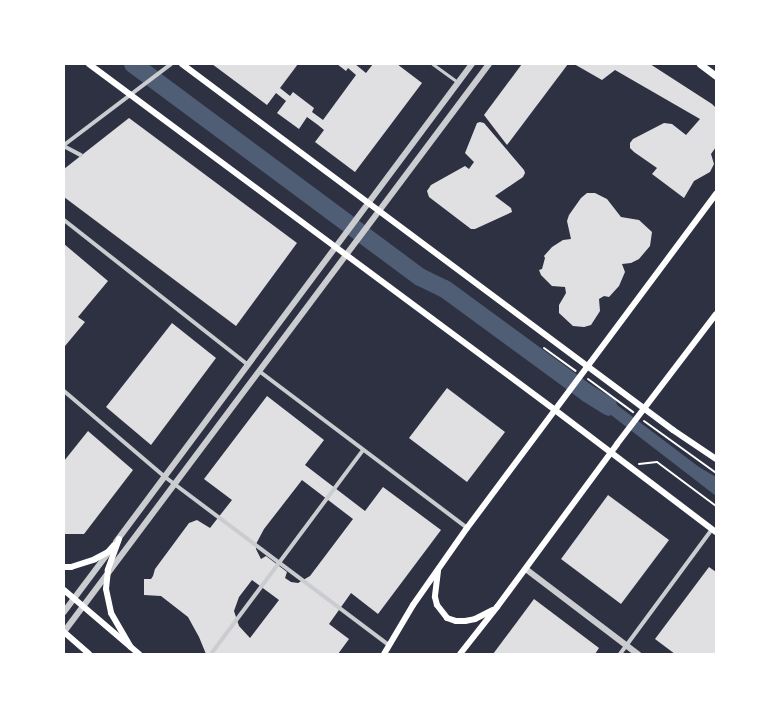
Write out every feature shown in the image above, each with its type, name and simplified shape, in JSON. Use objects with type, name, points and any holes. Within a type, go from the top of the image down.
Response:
[{"type":"main road","points":[[89,64],[132,93],[335,248],[555,410],[714,531]]},
{"type":"main road","points":[[182,64],[588,366],[642,410],[716,459]]},
{"type":"main road","points":[[700,64],[716,76]]},
{"type":"main road","points":[[384,654],[413,605],[467,528],[716,194]]},
{"type":"main road","points":[[460,654],[497,608],[642,410],[716,314]]},
{"type":"main road","points":[[64,567],[71,567],[94,559],[108,552],[119,539]]},
{"type":"main road","points":[[119,539],[111,557],[106,589],[110,607],[131,647]]},
{"type":"main road","points":[[439,567],[435,597],[436,605],[447,618],[456,621],[465,621],[475,619],[497,608]]},
{"type":"main road","points":[[64,590],[139,654]]},
{"type":"main road","points":[[64,632],[89,654]]},
{"type":"street","points":[[81,155],[64,146],[171,64]]},
{"type":"street","points":[[64,612],[472,64]]},
{"type":"street","points":[[64,632],[489,64]]},
{"type":"street","points":[[64,220],[248,365]]},
{"type":"street","points":[[259,371],[467,528]]},
{"type":"street","points":[[64,391],[165,477],[389,645]]},
{"type":"street","points":[[211,654],[363,450]]},
{"type":"street","points":[[620,654],[714,531]]},
{"type":"street","points":[[526,568],[638,654]]},
{"type":"lane","points":[[434,64],[458,83]]},
{"type":"path","points":[[544,348],[583,374],[716,473]]},
{"type":"path","points":[[628,465],[657,462],[716,506]]},
{"type":"water","points":[[592,386],[699,467],[716,477],[716,496],[611,415],[608,416],[583,398]]},
{"type":"building","points":[[212,64],[298,64],[280,88],[290,96],[293,92],[314,108],[312,112],[323,120],[356,75],[348,68],[346,71],[337,64],[355,64],[366,73],[373,64],[397,64],[422,83],[355,172],[315,142],[324,130],[318,125],[307,117],[299,129],[277,113],[286,101],[276,93],[267,105]]},
{"type":"building","points":[[522,64],[568,64],[507,145],[484,115]]},
{"type":"building","points":[[574,64],[650,64],[712,104],[716,108],[716,147],[711,154],[714,164],[710,172],[694,181],[684,198],[652,174],[657,168],[630,148],[630,143],[633,139],[664,123],[672,124],[686,135],[700,119],[615,70],[602,80]]},
{"type":"building","points":[[129,118],[297,243],[236,326],[64,197],[64,169]]},
{"type":"building","points":[[477,123],[484,123],[525,173],[523,177],[495,196],[511,208],[512,212],[475,229],[471,229],[429,197],[427,191],[431,185],[465,166],[469,169],[474,162],[465,153]]},
{"type":"building","points":[[587,193],[595,193],[607,199],[621,217],[639,220],[652,232],[650,246],[639,259],[631,263],[622,264],[625,272],[619,286],[609,297],[604,296],[599,299],[600,311],[591,325],[584,327],[573,326],[559,313],[559,305],[566,293],[565,287],[552,286],[541,275],[539,270],[542,269],[545,258],[544,256],[552,247],[563,240],[571,239],[567,221],[569,215],[581,198]]},
{"type":"building","points":[[64,244],[108,281],[78,317],[85,322],[65,346]]},
{"type":"building","points":[[172,323],[216,358],[151,445],[106,407]]},
{"type":"building","points":[[447,388],[505,432],[467,482],[409,438]]},
{"type":"building","points":[[267,396],[324,440],[305,465],[365,511],[383,487],[441,530],[378,614],[351,593],[329,624],[349,639],[338,654],[206,654],[188,617],[161,596],[144,595],[144,579],[151,579],[155,569],[189,523],[197,520],[210,528],[232,500],[204,479]],"holes":[[[302,480],[353,519],[310,576],[298,583],[291,582],[285,578],[287,572],[266,556],[261,559],[256,549],[256,544],[264,529]],[[252,580],[279,600],[250,638],[239,626],[234,611],[239,597]]]},
{"type":"building","points":[[88,431],[133,470],[84,534],[64,534],[64,461]]},
{"type":"building","points":[[608,495],[669,540],[621,604],[561,559]]},
{"type":"building","points":[[709,567],[716,572],[716,654],[675,654],[655,639]]},
{"type":"building","points":[[534,599],[599,648],[595,654],[493,654]]},
{"type":"waterway","points":[[133,64],[420,277],[445,289],[587,393],[608,406]]}]
